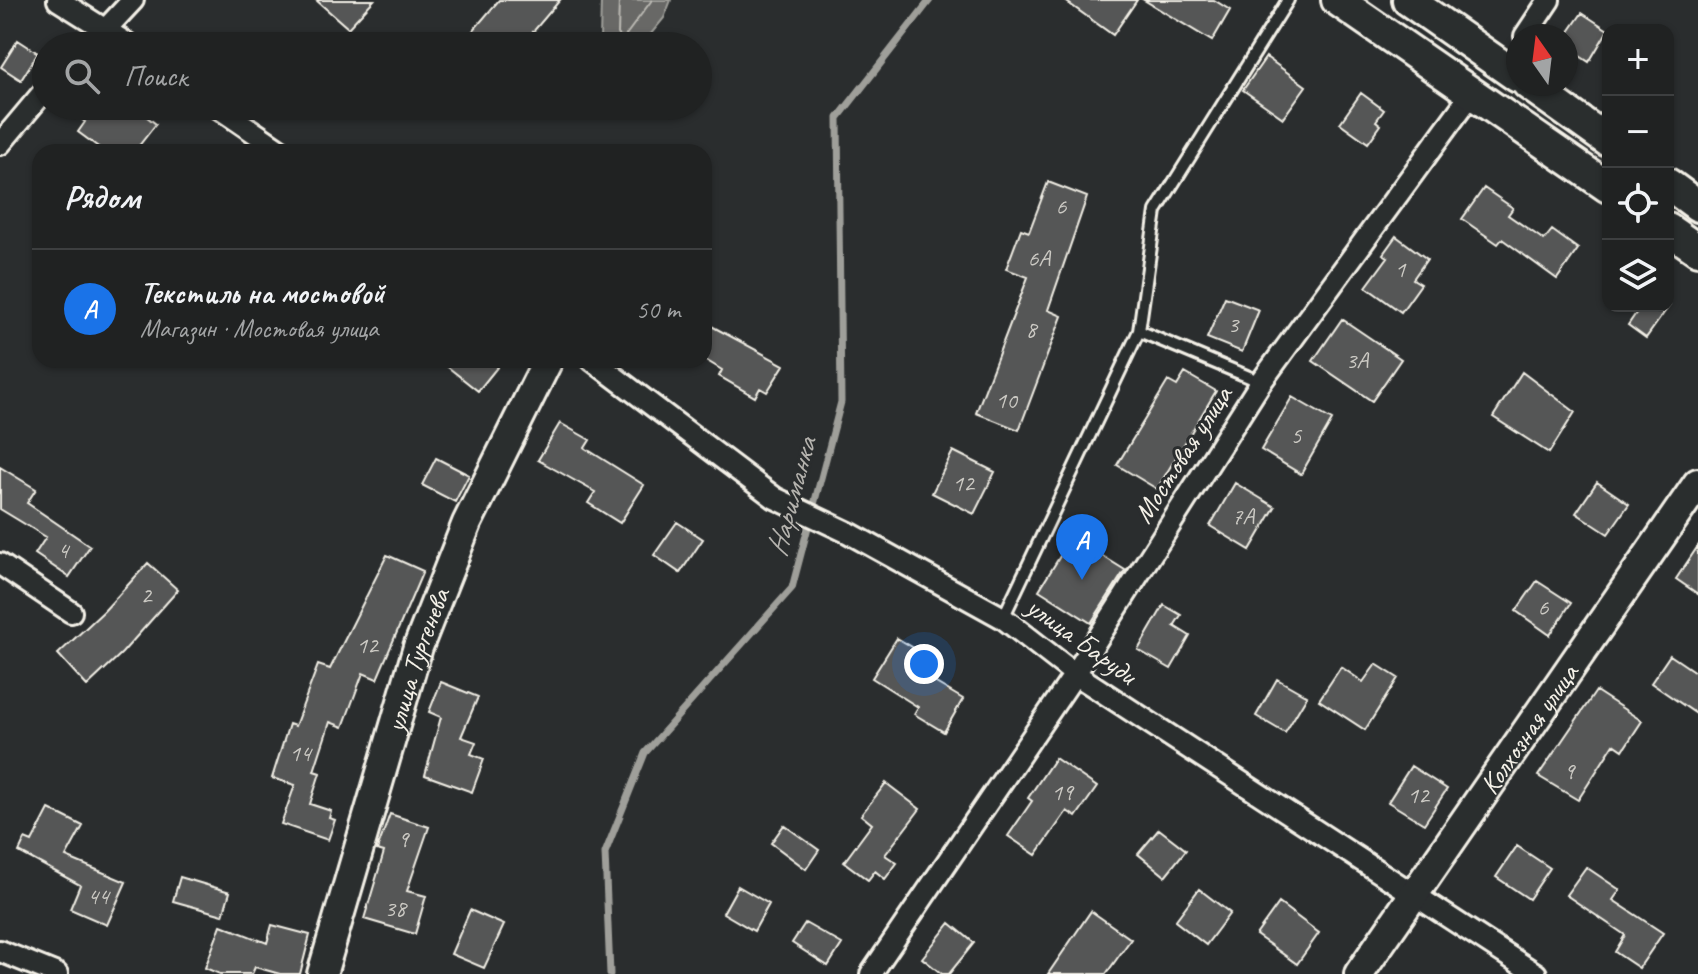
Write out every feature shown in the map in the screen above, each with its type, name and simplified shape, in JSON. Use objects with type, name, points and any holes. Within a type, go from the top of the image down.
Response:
[{"type":"main road","points":[[1337,0],[1602,183]]},
{"type":"main road","points":[[1408,0],[1506,62]]},
{"type":"main road","points":[[1551,96],[1602,136]]},
{"type":"main road","points":[[1674,188],[1698,206]]},
{"type":"main road","points":[[1674,233],[1698,250]]},
{"type":"street","points":[[58,0],[111,32]]},
{"type":"street","points":[[104,32],[133,0]]},
{"type":"street","points":[[1533,24],[1549,0]]},
{"type":"street","name":"Мостовая улица","points":[[871,974],[1075,674],[1261,382],[1472,93]]},
{"type":"street","points":[[0,144],[32,106]]},
{"type":"street","points":[[236,120],[271,144]]},
{"type":"street","name":"улица Тургенева","points":[[322,974],[418,647],[467,523],[544,368]]},
{"type":"street","name":"улица Баруди","points":[[603,368],[775,498],[849,533],[1003,618],[1075,674],[1413,891],[1536,974]]},
{"type":"street","name":"Колхозная улица","points":[[1359,974],[1413,891],[1698,483]]},
{"type":"street","points":[[0,564],[71,612]]},
{"type":"street","points":[[0,951],[57,974]]},
{"type":"lane","points":[[1003,618],[1139,331],[1156,211],[1288,0]]},
{"type":"lane","points":[[1139,331],[1261,382]]},
{"type":"water","points":[[601,0],[671,0],[664,18],[652,32],[600,32]]},
{"type":"building","points":[[316,0],[374,0],[348,28]]},
{"type":"building","points":[[499,0],[560,0],[533,32],[472,32]]},
{"type":"building","points":[[1064,0],[1137,0],[1113,35]]},
{"type":"building","points":[[1144,0],[1214,0],[1230,10],[1212,41]]},
{"type":"building","points":[[1582,13],[1602,26],[1602,40],[1589,62],[1578,55],[1578,24],[1574,24]]},
{"type":"building","points":[[18,40],[32,49],[32,63],[21,80],[1,67]]},
{"type":"building","points":[[1266,57],[1306,86],[1283,118],[1243,90]]},
{"type":"building","points":[[1361,93],[1384,110],[1376,121],[1381,125],[1368,143],[1340,123]]},
{"type":"building","points":[[82,120],[151,120],[156,124],[140,144],[94,144],[78,132],[85,122]]},
{"type":"building","points":[[1048,182],[1087,197],[1048,310],[1062,316],[1019,430],[976,413],[1028,277],[1006,269],[1021,229],[1029,232]]},
{"type":"building","points":[[1484,188],[1513,208],[1508,215],[1544,240],[1552,230],[1578,249],[1557,279],[1502,239],[1498,244],[1462,219]]},
{"type":"building","points":[[1396,236],[1427,259],[1413,279],[1421,284],[1401,312],[1366,287],[1388,257],[1383,254]]},
{"type":"building","points":[[1225,297],[1259,310],[1242,352],[1207,338]]},
{"type":"building","points":[[1637,312],[1665,312],[1646,338],[1628,325]]},
{"type":"building","points":[[1342,319],[1401,359],[1372,401],[1313,361]]},
{"type":"building","points":[[712,326],[784,365],[767,392],[760,388],[755,397],[719,376],[722,370],[712,364]]},
{"type":"building","points":[[449,368],[497,368],[478,391]]},
{"type":"building","points":[[1522,372],[1575,412],[1549,453],[1493,417]]},
{"type":"building","points":[[1185,373],[1216,391],[1157,489],[1117,465],[1168,381],[1177,386]]},
{"type":"building","points":[[1292,397],[1332,420],[1301,474],[1261,450]]},
{"type":"building","points":[[560,423],[590,440],[585,448],[644,485],[620,523],[588,503],[595,492],[538,460]]},
{"type":"building","points":[[953,451],[995,472],[974,514],[932,493]]},
{"type":"building","points":[[436,458],[469,475],[455,502],[422,485]]},
{"type":"building","points":[[0,467],[36,489],[27,503],[90,546],[69,577],[35,554],[46,537],[0,509]]},
{"type":"building","points":[[1597,482],[1629,504],[1608,534],[1576,513]]},
{"type":"building","points":[[1235,483],[1275,507],[1250,550],[1210,526]]},
{"type":"building","points":[[677,522],[703,539],[680,573],[654,555]]},
{"type":"building","points":[[1072,537],[1125,570],[1091,623],[1039,590]]},
{"type":"building","points":[[1698,546],[1698,594],[1676,579]]},
{"type":"building","points":[[387,555],[423,571],[377,679],[363,673],[343,727],[330,722],[314,771],[320,773],[310,804],[331,811],[329,818],[335,820],[328,840],[281,824],[295,785],[272,778],[289,724],[295,726],[318,665],[330,669]]},
{"type":"building","points":[[148,563],[178,590],[122,653],[87,686],[58,654],[104,611]]},
{"type":"building","points":[[1537,581],[1571,603],[1550,635],[1516,611]]},
{"type":"building","points":[[1164,605],[1181,615],[1174,626],[1190,636],[1171,669],[1138,650]]},
{"type":"building","points":[[897,638],[924,654],[914,670],[963,699],[944,732],[914,714],[918,707],[872,678]]},
{"type":"building","points":[[1670,655],[1698,674],[1698,715],[1651,683]]},
{"type":"building","points":[[1376,664],[1398,678],[1365,730],[1319,700],[1341,667],[1363,682]]},
{"type":"building","points":[[1277,679],[1307,696],[1285,733],[1256,716]]},
{"type":"building","points":[[441,682],[478,697],[461,737],[476,742],[471,754],[484,759],[472,792],[425,775],[441,717],[429,712]]},
{"type":"building","points":[[1596,691],[1642,721],[1623,750],[1614,744],[1578,800],[1538,776]]},
{"type":"building","points":[[1055,758],[1097,787],[1076,817],[1067,811],[1036,855],[1008,836],[1032,801],[1028,798]]},
{"type":"building","points":[[1411,766],[1447,789],[1424,824],[1388,802]]},
{"type":"building","points":[[886,783],[920,809],[885,855],[897,863],[885,879],[875,871],[868,880],[844,862],[872,824],[861,815]]},
{"type":"building","points":[[49,809],[83,826],[66,857],[126,882],[107,925],[70,909],[80,885],[19,852],[25,839],[32,842]]},
{"type":"building","points":[[390,814],[429,827],[407,891],[426,896],[415,934],[364,919],[384,852],[377,850]]},
{"type":"building","points":[[784,825],[819,850],[806,869],[771,843]]},
{"type":"building","points":[[1159,829],[1186,850],[1165,876],[1138,854]]},
{"type":"building","points":[[1517,846],[1550,868],[1529,899],[1496,877]]},
{"type":"building","points":[[1586,867],[1620,890],[1613,900],[1663,933],[1639,968],[1615,952],[1625,935],[1566,895]]},
{"type":"building","points":[[180,877],[230,892],[223,915],[173,901]]},
{"type":"building","points":[[738,886],[769,904],[754,931],[723,913]]},
{"type":"building","points":[[1199,889],[1230,913],[1206,945],[1175,921]]},
{"type":"building","points":[[1279,903],[1319,933],[1297,964],[1256,935]]},
{"type":"building","points":[[470,910],[504,925],[484,968],[451,954]]},
{"type":"building","points":[[1091,911],[1131,939],[1106,974],[1048,974]]},
{"type":"building","points":[[805,923],[842,944],[828,966],[792,943]]},
{"type":"building","points":[[950,923],[974,943],[949,974],[942,974],[922,958]]},
{"type":"building","points":[[221,925],[267,943],[272,925],[310,935],[300,974],[280,974],[255,967],[252,974],[220,974],[205,968]]},
{"type":"waterway","name":"Нариманка","points":[[610,974],[605,853],[645,753],[792,588],[841,402],[838,118],[930,0]]},
{"type":"place","name":"Текстиль на мостовой","points":[[1082,580]]}]
